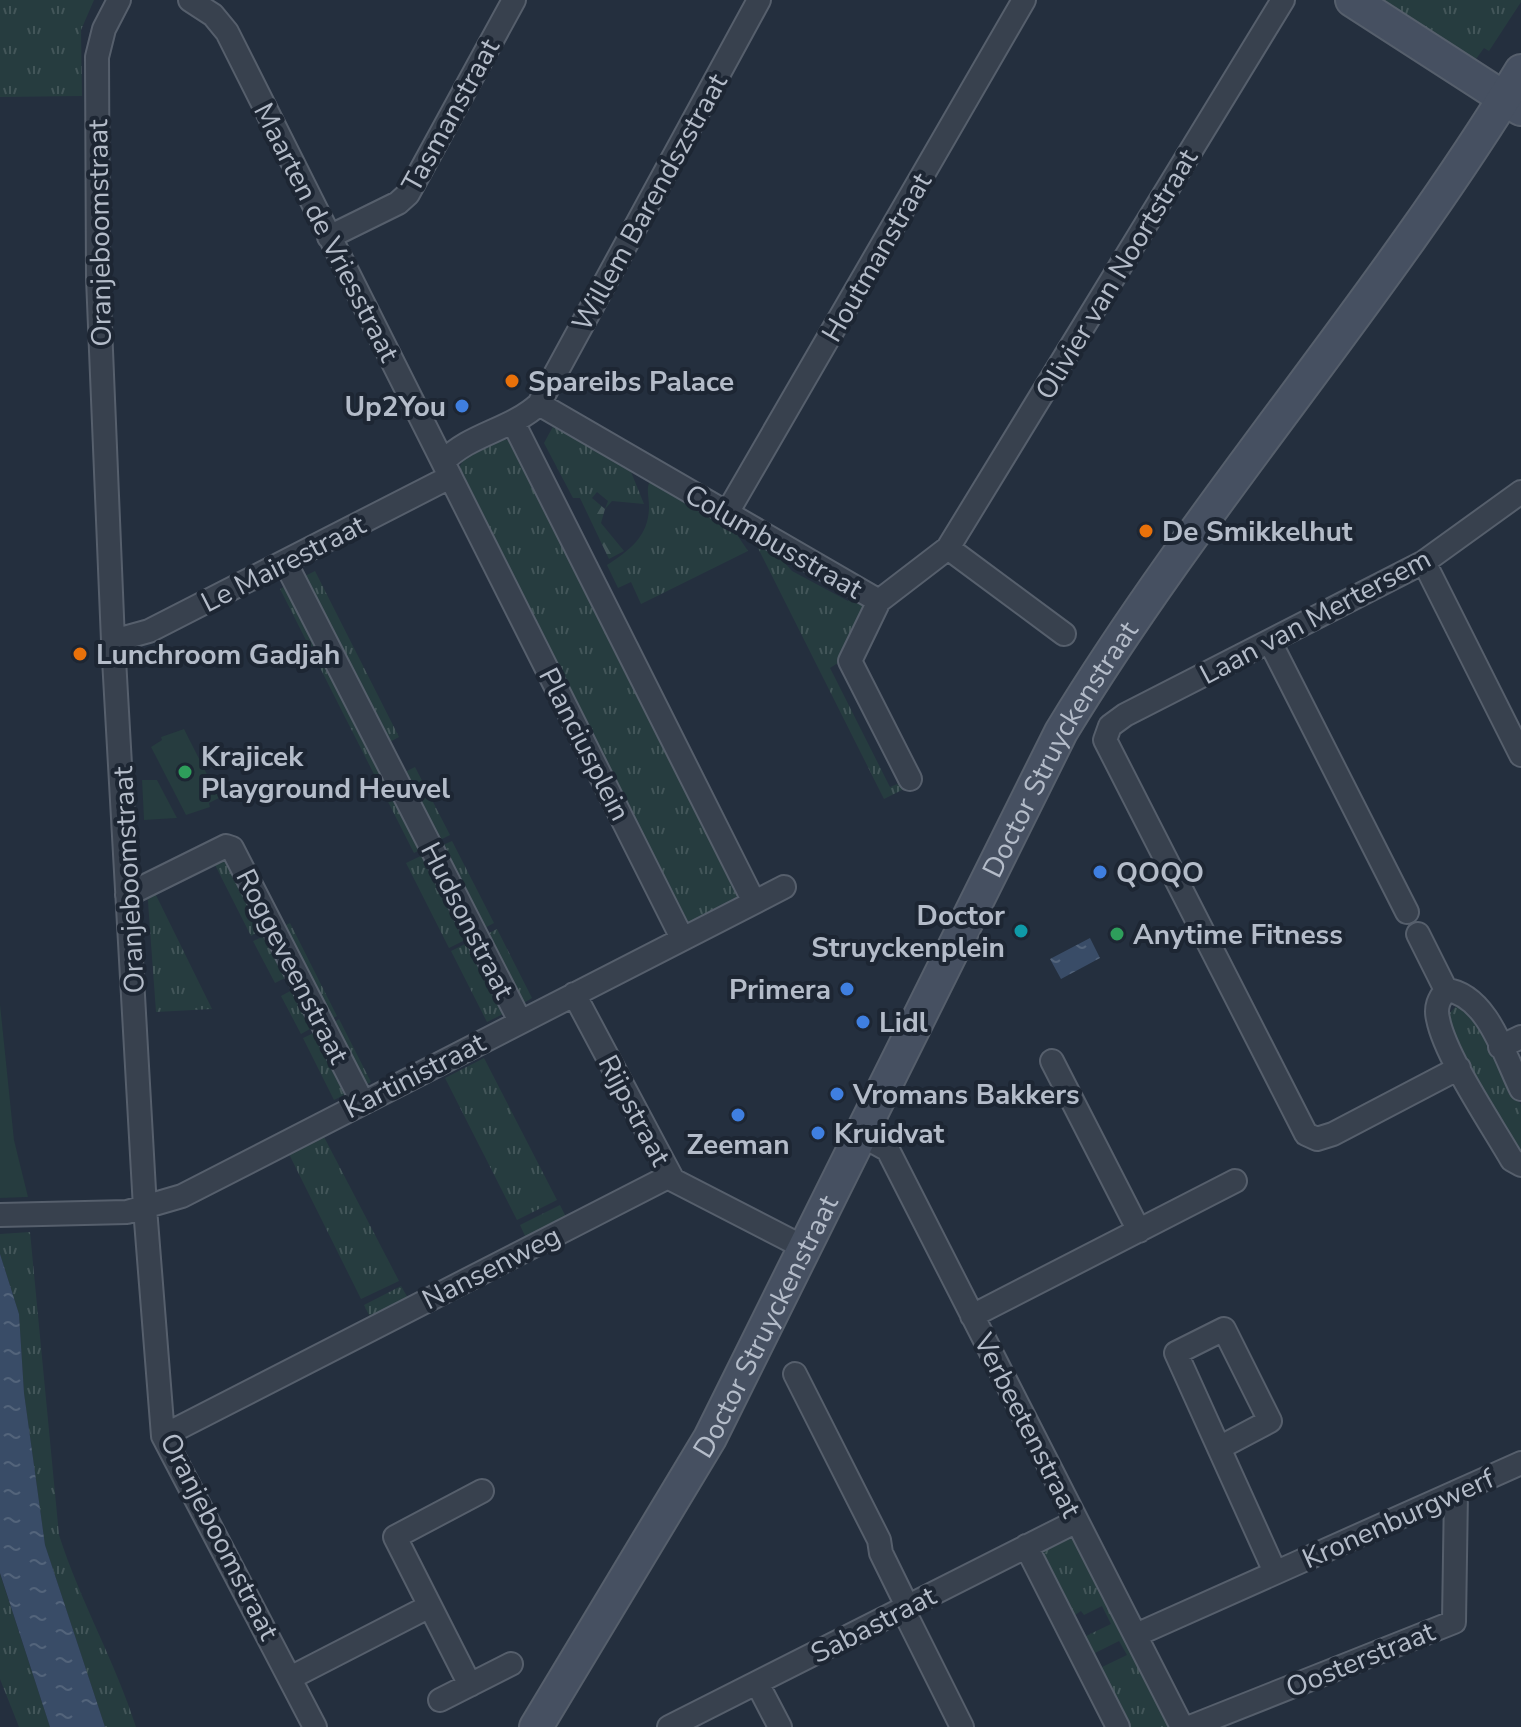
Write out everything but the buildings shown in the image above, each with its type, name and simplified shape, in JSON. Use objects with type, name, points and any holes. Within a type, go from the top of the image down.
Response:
[{"type":"street","name":"Oranjeboomstraat","points":[[119,0],[101,39],[97,67],[98,278],[127,895],[145,1208],[163,1436],[292,1677],[315,1727]]},
{"type":"street","name":"Maarten de Vriesstraat","points":[[191,0],[213,15],[227,32],[446,469]]},
{"type":"street","name":"Tasmanstraat","points":[[329,237],[398,203],[408,194],[514,0]]},
{"type":"street","name":"Willem Barendszstraat","points":[[539,404],[759,0]]},
{"type":"street","name":"Houtmanstraat","points":[[727,513],[1024,0]]},
{"type":"street","name":"Olivier van Noortstraat","points":[[948,548],[1283,0]]},
{"type":"street","points":[[1352,0],[1516,93]]},
{"type":"street","name":"Doctor Struyckenstraat","points":[[536,1727],[701,1456],[1055,745],[1083,697],[1139,613],[1516,93]]},
{"type":"street","points":[[446,469],[454,451],[513,422],[539,404]]},
{"type":"street","name":"Columbusstraat","points":[[539,404],[879,601],[850,661],[910,779]]},
{"type":"street","points":[[513,422],[754,902]]},
{"type":"street","name":"Le Mairestraat","points":[[113,641],[149,631],[285,562],[446,469]]},
{"type":"street","name":"Planciusplein","points":[[446,469],[682,938]]},
{"type":"street","name":"Laan van Mertersem","points":[[1459,1068],[1317,1139],[1302,1129],[1110,756],[1106,733],[1125,715],[1424,562],[1521,492]]},
{"type":"street","points":[[879,601],[948,548],[1064,634]]},
{"type":"street","name":"Hudsonstraat","points":[[285,562],[520,1021]]},
{"type":"street","points":[[1424,562],[1521,755]]},
{"type":"street","points":[[1270,642],[1407,912]]},
{"type":"street","name":"Roggeveenstraat","points":[[127,895],[226,846],[232,848],[362,1101]]},
{"type":"street","points":[[682,938],[784,887]]},
{"type":"street","points":[[1418,934],[1446,990]]},
{"type":"street","name":"Kartinistraat","points":[[0,1215],[145,1208],[185,1195],[682,938]]},
{"type":"street","points":[[1446,990],[1461,991],[1480,1009],[1521,1089]]},
{"type":"street","points":[[1446,990],[1438,999],[1438,1019],[1459,1068],[1512,1160],[1521,1165]]},
{"type":"street","name":"Rijpstraat","points":[[574,994],[670,1176],[691,1192],[805,1248]]},
{"type":"street","points":[[1500,1047],[1521,1037]]},
{"type":"street","points":[[1052,1061],[1139,1231]]},
{"type":"street","name":"Verbeetenstraat","points":[[861,1135],[888,1150],[1182,1727]]},
{"type":"street","name":"Nansenweg","points":[[163,1436],[670,1176]]},
{"type":"street","points":[[972,1316],[1235,1181]]},
{"type":"street","name":"Kronenburgwerf","points":[[1219,1448],[1270,1421],[1224,1329],[1176,1353],[1275,1572]]},
{"type":"street","points":[[795,1374],[879,1540],[881,1553],[905,1608],[962,1727]]},
{"type":"street","name":"Kronenburgwerf","points":[[1136,1635],[1521,1463]]},
{"type":"street","points":[[470,1685],[395,1537],[482,1491]]},
{"type":"street","name":"Oosterstraat","points":[[1190,1727],[1454,1622],[1456,1492]]},
{"type":"street","name":"Sabastraat","points":[[669,1727],[1077,1521]]},
{"type":"street","name":"Verbeetenstraat","points":[[1026,1546],[1118,1727]]},
{"type":"street","points":[[292,1677],[430,1606]]},
{"type":"street","points":[[440,1700],[511,1664]]},
{"type":"street","points":[[757,1683],[780,1727]]},
{"type":"green space","points":[[0,0],[94,0],[81,30],[82,96],[0,97]]},
{"type":"green space","points":[[1373,0],[1521,2],[1489,51],[1484,48],[1476,59]]},
{"type":"green space","points":[[556,421],[627,462],[644,504],[612,501],[605,509],[608,501],[597,492],[592,498],[573,498],[544,443]]},
{"type":"green space","points":[[501,440],[511,440],[740,882],[740,900],[690,924],[684,921],[456,473],[464,459]]},
{"type":"green space","points":[[652,477],[731,526],[748,551],[641,604],[631,582],[618,588],[607,565],[630,548],[642,534],[648,517],[648,488]]},
{"type":"green space","points":[[580,498],[592,498],[605,509],[601,523],[624,551],[609,559]]},
{"type":"green space","points":[[766,542],[792,571],[848,601],[853,592],[865,600],[867,608],[845,644],[844,659],[830,668],[890,787],[907,780],[910,786],[884,799],[758,548]]},
{"type":"green space","points":[[315,571],[399,737],[384,745],[299,579]]},
{"type":"green space","points":[[291,583],[420,850],[414,853],[280,589]]},
{"type":"green space","name":"Krajicek Playground Heuvel","points":[[184,729],[219,798],[209,803],[210,807],[186,815],[151,747],[162,740],[161,737]]},
{"type":"green space","points":[[415,767],[450,835],[434,843],[399,775]]},
{"type":"green space","points":[[142,780],[157,780],[177,818],[144,820]]},
{"type":"green space","points":[[452,841],[494,923],[479,931],[436,848]]},
{"type":"green space","points":[[427,853],[469,938],[449,948],[406,863]]},
{"type":"green space","points":[[227,856],[267,927],[251,936],[212,859]]},
{"type":"green space","points":[[152,887],[212,1009],[156,1012],[147,888]]},
{"type":"green space","points":[[290,923],[337,1016],[328,1021],[326,1017],[331,1014],[324,1000],[318,1002],[280,928]]},
{"type":"green space","points":[[497,929],[532,998],[517,1007],[487,934]]},
{"type":"green space","points":[[267,935],[287,977],[275,983],[253,941]]},
{"type":"green space","points":[[471,941],[507,1012],[487,1022],[451,951]]},
{"type":"green space","points":[[294,989],[317,1025],[301,1034],[281,996]]},
{"type":"green space","points":[[0,1004],[14,1140],[28,1197],[0,1198]]},
{"type":"green space","points":[[1458,1004],[1469,1006],[1521,1105],[1521,1156],[1513,1150],[1450,1029],[1447,1016]]},
{"type":"green space","points":[[339,1019],[371,1082],[361,1087],[329,1025]]},
{"type":"green space","points":[[320,1030],[350,1092],[334,1100],[303,1038]]},
{"type":"green space","points":[[484,1058],[557,1200],[517,1220],[445,1078]]},
{"type":"green space","points":[[323,1135],[399,1281],[361,1299],[288,1152]]},
{"type":"green space","points":[[560,1205],[566,1217],[526,1238],[520,1225]]},
{"type":"green space","points":[[30,1232],[59,1535],[136,1727],[105,1727],[45,1545],[24,1393],[19,1314],[0,1254],[0,1234]]},
{"type":"green space","points":[[401,1286],[408,1298],[370,1317],[364,1305]]},
{"type":"green space","points":[[1075,1534],[1171,1727],[1127,1727],[1038,1553]],"holes":[[[1102,1606],[1111,1624],[1086,1636],[1075,1615],[1081,1611],[1084,1615]],[[1119,1641],[1127,1655],[1102,1667],[1095,1653]]]},
{"type":"green space","points":[[0,1574],[50,1727],[19,1727],[0,1679]]},
{"type":"water","points":[[1090,938],[1100,958],[1061,979],[1050,959]]},
{"type":"water","points":[[0,1254],[19,1314],[24,1393],[45,1545],[105,1727],[50,1727],[0,1573]]},
{"type":"place","name":"Spareibs Palace","points":[[512,381]]},
{"type":"place","name":"Up2You","points":[[462,406]]},
{"type":"place","name":"De Smikkelhut","points":[[1146,531]]},
{"type":"place","name":"Lunchroom Gadjah","points":[[80,654]]},
{"type":"place","name":"Krajicek Playground Heuvel","points":[[185,772]]},
{"type":"place","name":"QOQO","points":[[1100,872]]},
{"type":"place","name":"Doctor Struyckenplein","points":[[1021,931]]},
{"type":"place","name":"Anytime Fitness","points":[[1117,934]]},
{"type":"place","name":"Primera","points":[[847,989]]},
{"type":"place","name":"Lidl","points":[[863,1022]]},
{"type":"place","name":"Vromans Bakkers","points":[[837,1094]]},
{"type":"place","name":"Zeeman","points":[[738,1115]]},
{"type":"place","name":"Kruidvat","points":[[818,1133]]}]
